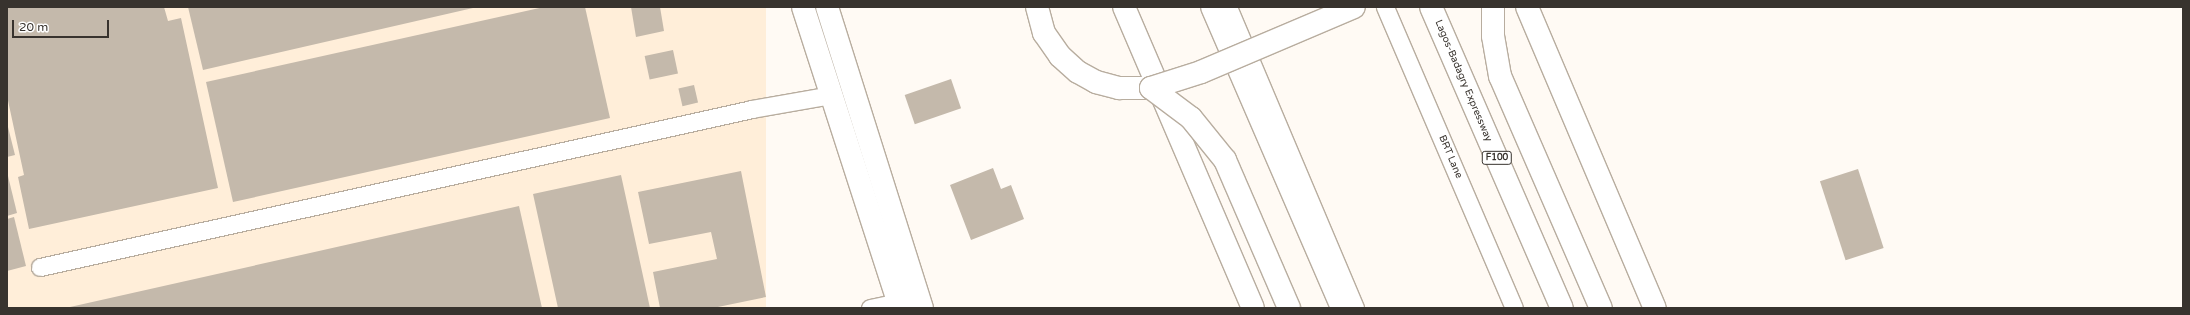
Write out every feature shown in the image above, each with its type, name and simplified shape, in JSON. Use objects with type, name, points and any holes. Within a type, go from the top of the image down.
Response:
[{"type":"main road","points":[[803,7],[899,305]]},
{"type":"main road","points":[[827,7],[922,308]]},
{"type":"main road","points":[[1037,7],[1044,33],[1060,56],[1078,72],[1096,82],[1119,88],[1151,88],[1201,72],[1354,7]]},
{"type":"main road","points":[[1124,7],[1253,308]]},
{"type":"main road","points":[[1212,7],[1342,308]]},
{"type":"main road","name":"Lagos-Badagry Expressway","points":[[1431,7],[1562,308]]},
{"type":"main road","points":[[1494,7],[1493,36],[1500,76],[1601,308]]},
{"type":"main road","points":[[1527,7],[1655,308]]},
{"type":"main road","points":[[1151,88],[1191,118],[1225,160],[1289,308]]},
{"type":"lane","points":[[1228,7],[1354,308]]},
{"type":"lane","name":"BRT Lane","points":[[1385,7],[1514,308]]},
{"type":"lane","points":[[40,267],[752,109],[831,95]]},
{"type":"lane","points":[[870,308],[899,305]]},
{"type":"shaded area","points":[[7,7],[766,7],[766,308],[7,308]]},
{"type":"building","points":[[7,7],[164,7],[168,21],[181,18],[218,188],[29,229],[18,177],[24,175],[7,96]]},
{"type":"building","points":[[188,7],[473,7],[473,8],[203,70]]},
{"type":"building","points":[[544,7],[585,7],[610,118],[233,202],[206,82]]},
{"type":"building","points":[[631,7],[660,7],[664,31],[636,37]]},
{"type":"building","points":[[673,50],[678,73],[650,80],[645,56]]},
{"type":"building","points":[[951,79],[961,108],[915,124],[905,95]]},
{"type":"building","points":[[694,85],[698,103],[682,106],[678,89]]},
{"type":"building","points":[[7,123],[15,155],[7,157]]},
{"type":"building","points":[[993,168],[1001,189],[1011,185],[1024,219],[971,240],[950,185]]},
{"type":"building","points":[[1858,169],[1884,248],[1846,260],[1820,181]]},
{"type":"building","points":[[741,171],[766,297],[713,308],[660,308],[653,272],[717,259],[711,232],[649,244],[638,192]]},
{"type":"building","points":[[7,172],[17,213],[7,216]]},
{"type":"building","points":[[621,175],[650,308],[558,308],[533,194]]},
{"type":"building","points":[[519,206],[542,308],[70,308],[70,307]]},
{"type":"building","points":[[14,217],[26,266],[7,271],[7,219]]}]
